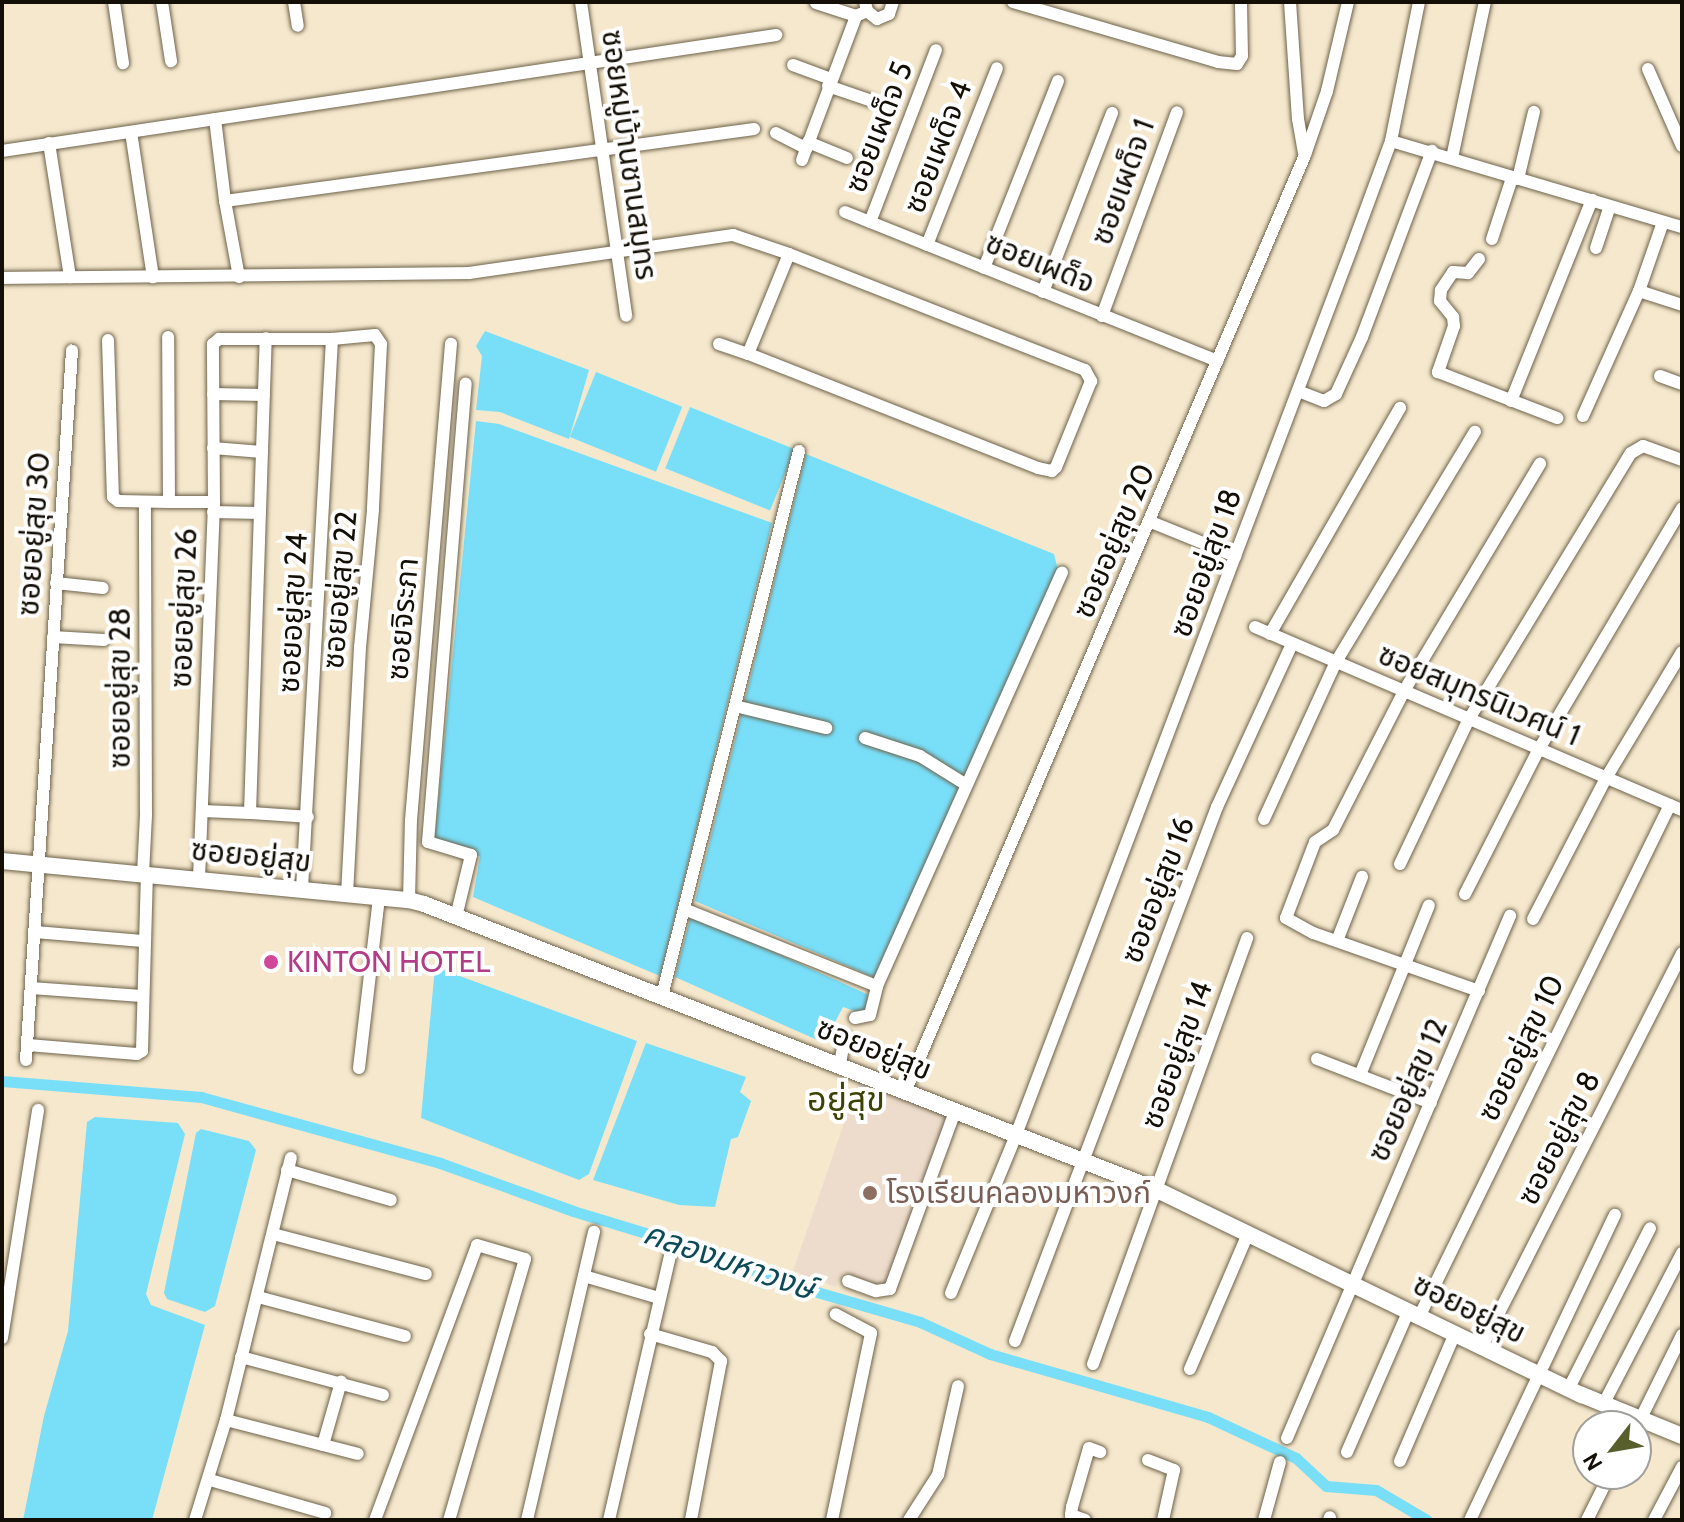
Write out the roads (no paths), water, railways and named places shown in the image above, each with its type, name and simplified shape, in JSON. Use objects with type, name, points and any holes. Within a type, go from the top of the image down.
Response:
[{"type":"street","points":[[114,2],[123,63]]},
{"type":"street","points":[[162,2],[171,61]]},
{"type":"street","points":[[294,2],[298,26]]},
{"type":"street","name":"ซอยหมู่บ้านชานสมุทร","points":[[581,2],[626,316]]},
{"type":"street","points":[[816,3],[863,10],[877,19],[889,14],[893,2]]},
{"type":"street","points":[[1013,2],[1218,62],[1237,64],[1242,56],[1241,2]]},
{"type":"street","points":[[1290,2],[1298,119],[1305,155]]},
{"type":"street","name":"ซอยอยู่สุข 20","points":[[905,1092],[1151,522],[1305,155],[1327,91],[1348,2]]},
{"type":"street","name":"ซอยอยู่สุข 18","points":[[951,1293],[1016,1135],[1391,141],[1419,2]]},
{"type":"street","points":[[1452,158],[1485,2]]},
{"type":"street","points":[[806,150],[830,83],[863,10]]},
{"type":"street","points":[[2,151],[776,35]]},
{"type":"street","name":"ซอยเผด็จ 5","points":[[870,222],[936,50]]},
{"type":"street","points":[[793,65],[872,101]]},
{"type":"street","name":"ซอยเผด็จ 4","points":[[927,245],[997,68]]},
{"type":"street","points":[[1648,69],[1682,146]]},
{"type":"street","points":[[984,268],[1058,81]]},
{"type":"street","name":"ซอยเผด็จ 1","points":[[1102,316],[1177,112]]},
{"type":"street","points":[[1492,239],[1515,178],[1534,112]]},
{"type":"street","points":[[1043,292],[1112,113]]},
{"type":"street","points":[[215,119],[225,201],[239,277]]},
{"type":"street","points":[[225,201],[754,129]]},
{"type":"street","points":[[131,132],[153,277]]},
{"type":"street","points":[[776,133],[806,150],[847,158]]},
{"type":"street","points":[[1391,141],[1682,227]]},
{"type":"street","points":[[49,143],[70,277]]},
{"type":"street","points":[[1298,391],[1324,401],[1336,394],[1362,337],[1432,151]]},
{"type":"street","points":[[1511,401],[1592,200]]},
{"type":"street","points":[[1596,248],[1610,206]]},
{"type":"street","name":"ซอยเผด็จ","points":[[845,212],[1217,361]]},
{"type":"street","points":[[1583,416],[1639,291],[1663,222]]},
{"type":"street","points":[[2,278],[469,273],[733,235],[1085,370],[1091,381],[1063,455],[1052,471],[719,344]]},
{"type":"street","points":[[748,354],[789,254]]},
{"type":"street","points":[[1479,259],[1468,273],[1453,272],[1441,290],[1440,301],[1453,317],[1454,326],[1437,370],[1447,378],[1557,418]]},
{"type":"street","points":[[1639,291],[1682,305]]},
{"type":"street","name":"ซอยอยู่สุข 22","points":[[332,339],[375,335],[381,344],[347,894]]},
{"type":"street","points":[[168,337],[169,502]]},
{"type":"street","points":[[250,813],[266,338],[332,339]]},
{"type":"street","name":"ซอยอยู่สุข 26","points":[[199,878],[216,340],[266,338]]},
{"type":"street","name":"ซอยอยู่สุข 24","points":[[302,889],[332,339]]},
{"type":"street","points":[[108,340],[113,497],[118,501],[169,502],[260,513]]},
{"type":"street","name":"ซอยจิระภา","points":[[409,900],[411,820],[451,344]]},
{"type":"street","name":"ซอยอยู่สุข 30","points":[[26,1060],[72,350]]},
{"type":"street","points":[[1660,376],[1682,384]]},
{"type":"street","points":[[456,917],[471,855],[428,842],[466,384]]},
{"type":"street","points":[[213,394],[264,395]]},
{"type":"street","points":[[1270,634],[1400,408]]},
{"type":"street","points":[[1264,819],[1336,662],[1475,432]]},
{"type":"street","points":[[1400,864],[1469,719],[1631,453],[1643,446],[1682,460]]},
{"type":"street","points":[[213,448],[262,452]]},
{"type":"street","points":[[662,996],[799,451]]},
{"type":"street","points":[[1479,991],[1287,921],[1288,910],[1315,842],[1333,830],[1404,691],[1540,464]]},
{"type":"street","name":"ซอยอยู่สุข 28","points":[[28,1045],[139,1053],[142,1049],[146,815],[145,502]]},
{"type":"street","points":[[1465,894],[1539,749],[1682,508]]},
{"type":"street","points":[[1151,522],[1235,556]]},
{"type":"street","points":[[855,1018],[870,1015],[877,986],[1062,573]]},
{"type":"street","points":[[56,583],[103,588]]},
{"type":"street","name":"ซอยสมุทรนิเวศน์ 1","points":[[1255,627],[1675,807]]},
{"type":"street","points":[[53,637],[104,640]]},
{"type":"street","name":"ซอยอยู่สุข 16","points":[[1015,1341],[1217,807],[1292,644]]},
{"type":"street","points":[[1533,919],[1606,778],[1682,652]]},
{"type":"street","points":[[735,706],[826,728]]},
{"type":"street","points":[[865,738],[920,756],[965,784]]},
{"type":"street","name":"ซอยอยู่สุข 10","points":[[1347,1452],[1682,793]]},
{"type":"street","points":[[203,811],[308,817]]},
{"type":"street","name":"ซอยอยู่สุข","points":[[2,861],[409,900],[840,1064],[1155,1189],[1618,1410]]},
{"type":"street","points":[[1337,941],[1362,877]]},
{"type":"street","points":[[359,1068],[379,897]]},
{"type":"street","points":[[1360,1075],[1429,905]]},
{"type":"street","points":[[684,909],[877,986]]},
{"type":"street","name":"ซอยอยู่สุข 12","points":[[1287,1438],[1510,916]]},
{"type":"street","points":[[35,932],[143,941]]},
{"type":"street","name":"ซอยอยู่สุข 14","points":[[1093,1364],[1247,938]]},
{"type":"street","name":"ซอยอยู่สุข 8","points":[[1482,1346],[1682,953]]},
{"type":"street","points":[[31,988],[142,996]]},
{"type":"street","points":[[840,1064],[845,1036]]},
{"type":"street","points":[[1317,1059],[1431,1103]]},
{"type":"street","points":[[2,1338],[38,1110]]},
{"type":"street","points":[[848,1281],[876,1291],[890,1289],[955,1111]]},
{"type":"street","points":[[195,1520],[210,1480],[226,1420],[289,1164],[391,1200]]},
{"type":"street","points":[[1470,1520],[1615,1215]]},
{"type":"street","points":[[1569,1388],[1650,1228]]},
{"type":"street","points":[[527,1520],[594,1232]]},
{"type":"street","points":[[273,1234],[426,1274]]},
{"type":"street","points":[[1190,1369],[1248,1234]]},
{"type":"street","points":[[375,1520],[477,1245],[525,1259],[449,1520]]},
{"type":"street","points":[[609,1520],[671,1252]]},
{"type":"street","points":[[1604,1403],[1682,1253]]},
{"type":"street","points":[[584,1276],[659,1298]]},
{"type":"street","points":[[258,1297],[405,1336]]},
{"type":"street","points":[[832,1520],[871,1333],[836,1314]]},
{"type":"street","points":[[1400,1461],[1455,1333]]},
{"type":"street","points":[[650,1334],[712,1352],[721,1361],[691,1520]]},
{"type":"street","points":[[1643,1410],[1682,1335]]},
{"type":"street","points":[[241,1357],[383,1395]]},
{"type":"street","points":[[323,1445],[341,1382]]},
{"type":"street","points":[[909,1520],[938,1475],[958,1386]]},
{"type":"street","points":[[226,1420],[358,1454]]},
{"type":"street","name":"ซอยอยู่สุข","points":[[1652,1425],[1682,1436]]},
{"type":"street","points":[[1085,1520],[1070,1517],[1089,1448],[1100,1452]]},
{"type":"street","points":[[1148,1460],[1174,1470],[1163,1520]]},
{"type":"street","points":[[1264,1520],[1280,1462]]},
{"type":"street","points":[[1654,1520],[1682,1467]]},
{"type":"street","points":[[210,1480],[325,1513]]},
{"type":"street","points":[[1587,1520],[1602,1490]]},
{"type":"water","points":[[485,331],[589,370],[569,439],[500,412],[476,410],[482,356],[476,346]]},
{"type":"water","points":[[596,372],[682,407],[656,472],[570,437]]},
{"type":"water","points":[[690,407],[795,449],[770,511],[665,468]]},
{"type":"water","points":[[476,421],[499,424],[772,523],[660,976],[473,897],[480,856],[434,844]]},
{"type":"water","points":[[806,454],[1054,554],[1058,570],[880,980],[695,901]]},
{"type":"water","points":[[697,917],[871,996],[863,1014],[843,1007],[824,1043],[675,977],[690,919]]},
{"type":"water","points":[[435,967],[637,1041],[589,1174],[579,1180],[421,1118]]},
{"type":"water","points":[[646,1043],[746,1077],[740,1092],[751,1101],[738,1137],[731,1139],[715,1207],[679,1205],[593,1180]]},
{"type":"water","points":[[95,1117],[178,1123],[185,1134],[146,1294],[151,1305],[205,1325],[152,1520],[23,1520],[44,1416],[68,1331],[87,1122]]},
{"type":"water","points":[[201,1129],[249,1141],[256,1150],[215,1306],[205,1312],[167,1299],[164,1293],[196,1133]]},
{"type":"waterway","name":"คลองมหาวงษ์","points":[[2,1081],[201,1097],[440,1163],[573,1211],[711,1253],[786,1283],[920,1322],[990,1354],[1208,1417],[1296,1458],[1326,1486],[1376,1490],[1427,1520]]},
{"type":"place","name":"KINTON HOTEL","points":[[271,962]]},
{"type":"place","name":"โรงเรียนคลองมหาวงก์","points":[[870,1193]]},
{"type":"district","name":"อยู่สุข","points":[[846,1100]]}]
